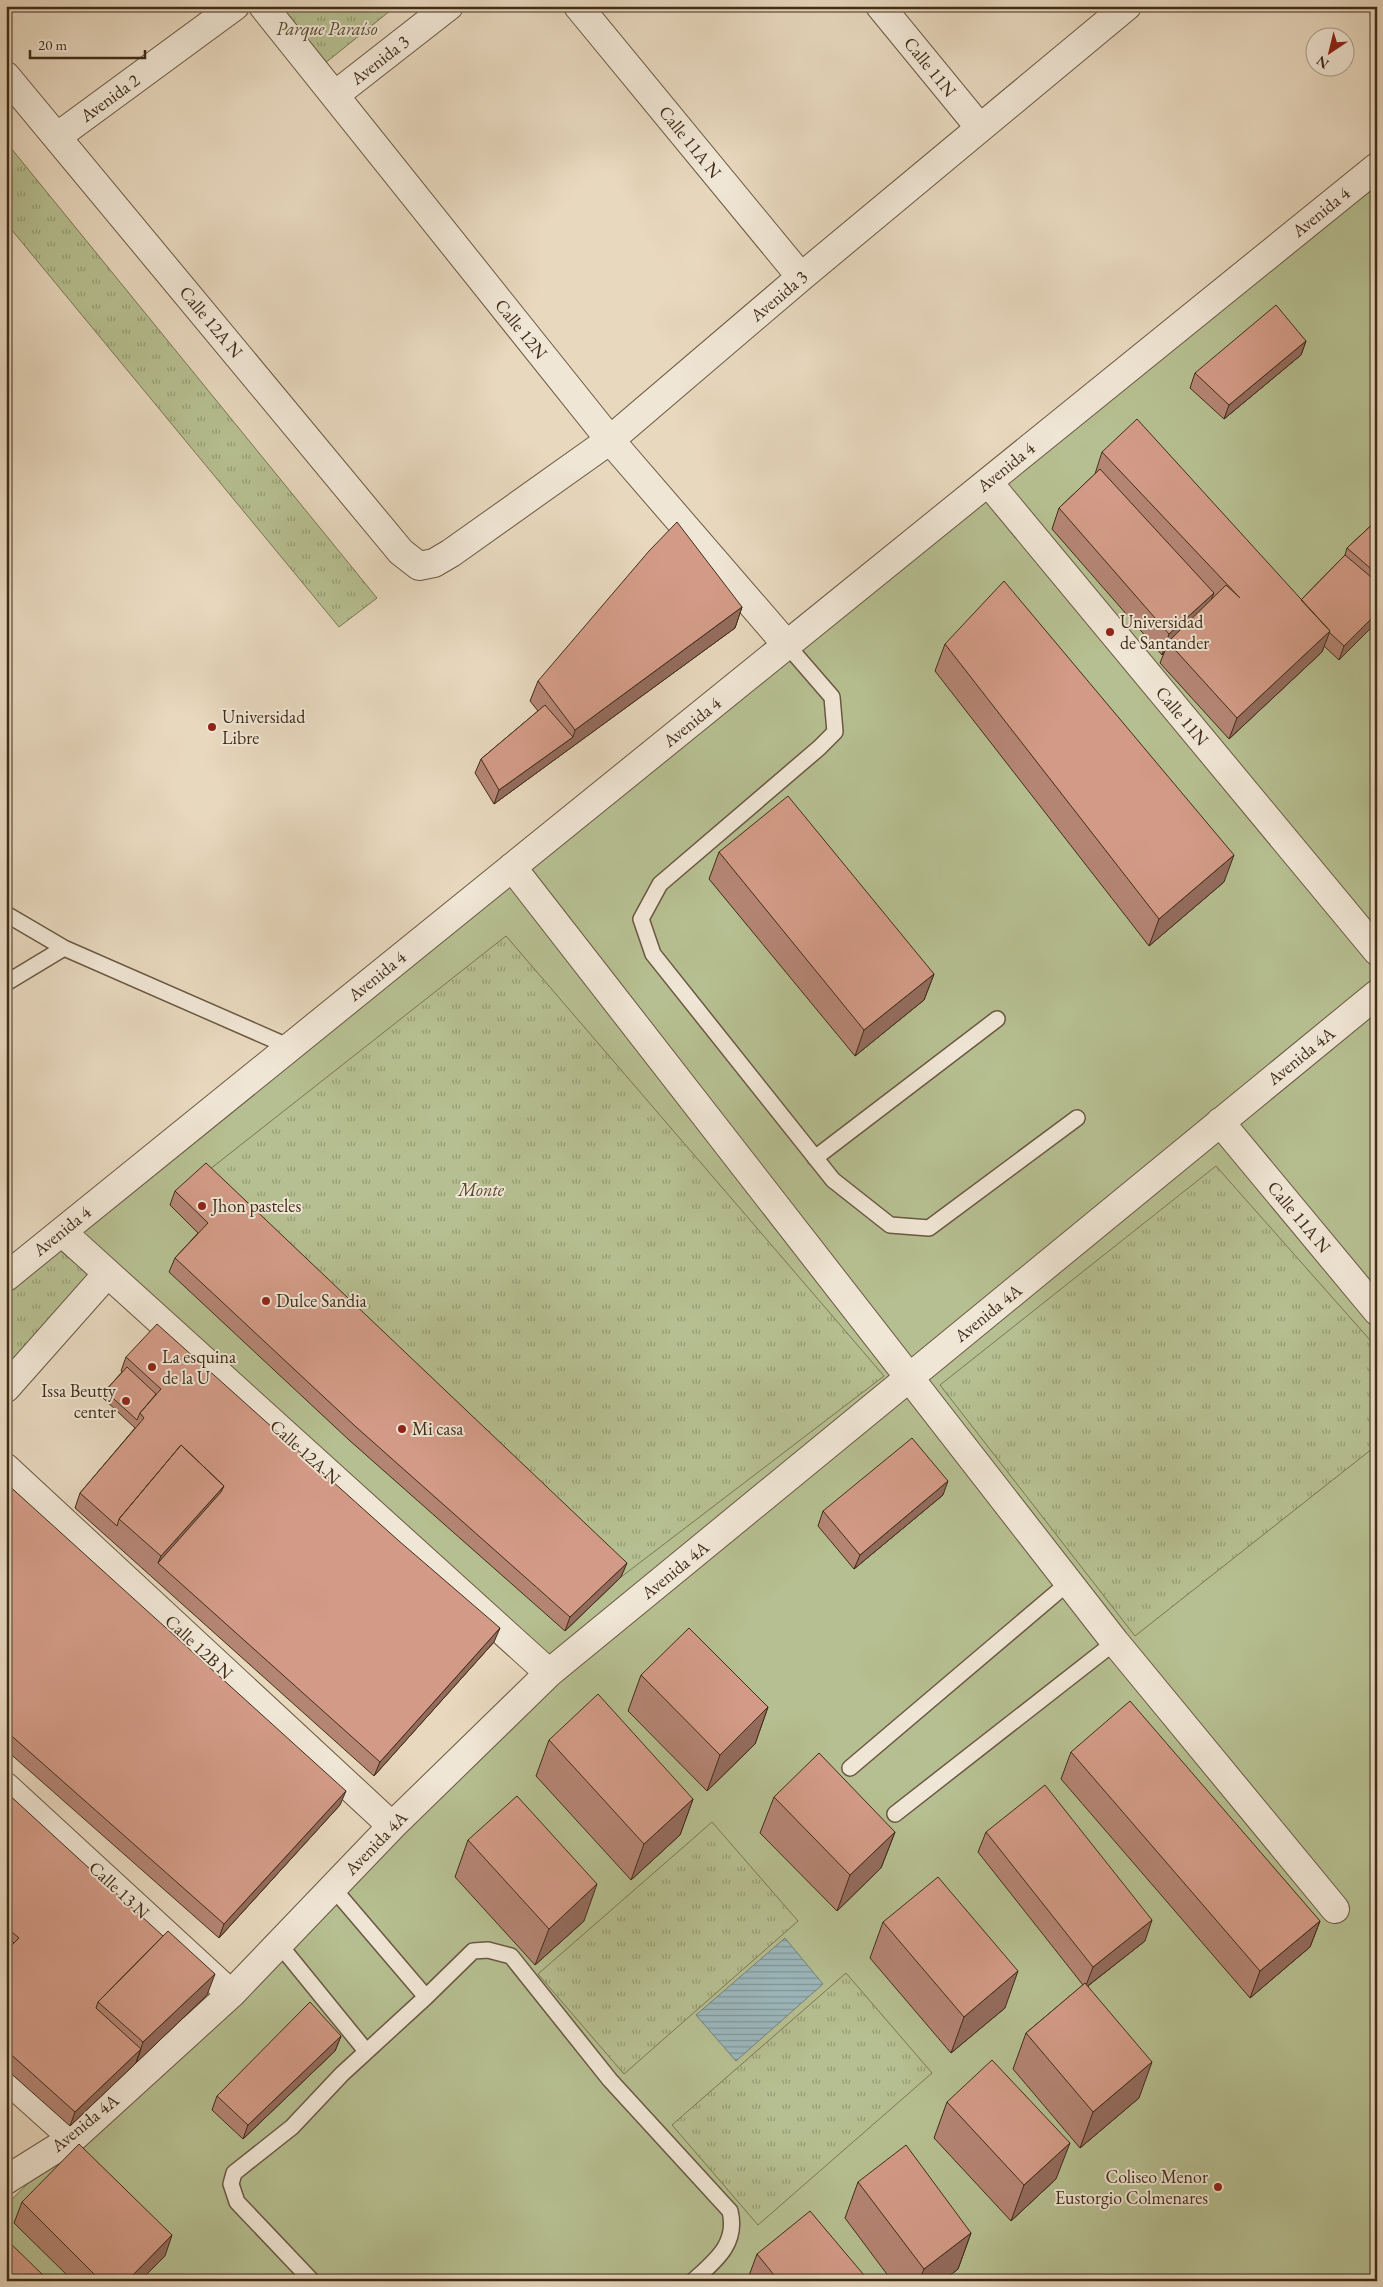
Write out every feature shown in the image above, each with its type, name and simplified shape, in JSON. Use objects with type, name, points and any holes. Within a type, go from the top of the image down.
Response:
[{"type":"street","name":"Avenida 2","points":[[58,136],[235,6]]},
{"type":"street","name":"Calle 12N","points":[[263,6],[610,440],[787,645]]},
{"type":"street","name":"Avenida 3","points":[[335,95],[449,6]]},
{"type":"street","name":"Calle 11A N","points":[[578,6],[801,277]]},
{"type":"street","name":"Calle 11N","points":[[880,6],[980,128]]},
{"type":"street","name":"Avenida 3","points":[[419,566],[434,563],[451,553],[610,440],[801,277],[1127,6]]},
{"type":"street","name":"Calle 12A N","points":[[6,76],[58,136],[401,552],[419,566]]},
{"type":"street","name":"Avenida 4","points":[[6,1276],[1377,166]]},
{"type":"street","name":"Calle 11N","points":[[988,482],[1377,950]]},
{"type":"street","points":[[512,867],[1068,1583],[1336,1909]]},
{"type":"street","name":"Avenida 4A","points":[[6,2180],[74,2138],[231,1994],[392,1826],[549,1673],[1377,994]]},
{"type":"street","name":"Calle 11A N","points":[[1220,1122],[1377,1311]]},
{"type":"street","name":"Calle 12A N","points":[[62,1232],[549,1673]]},
{"type":"street","points":[[6,1388],[107,1274]]},
{"type":"street","name":"Calle 12B N","points":[[6,1468],[392,1826]]},
{"type":"street","name":"Calle 13 N","points":[[6,1787],[231,1994]]},
{"type":"street","points":[[6,2078],[74,2138]]},
{"type":"lane","points":[[787,645],[832,697],[835,732],[819,748],[660,884],[641,919],[653,954],[834,1180],[890,1225],[929,1228],[1077,1118]]},
{"type":"lane","points":[[6,914],[64,948],[290,1046]]},
{"type":"lane","points":[[6,983],[64,948]]},
{"type":"lane","points":[[815,1158],[996,1019]]},
{"type":"lane","points":[[850,1768],[1068,1583]]},
{"type":"lane","points":[[895,1814],[1115,1642]]},
{"type":"lane","points":[[333,1888],[426,1997]]},
{"type":"lane","points":[[279,1944],[366,2051]]},
{"type":"lane","points":[[312,2281],[237,2202],[231,2184],[234,2172],[292,2127],[366,2051],[426,1997],[473,1950],[488,1950],[511,1956],[610,2080],[732,2218],[730,2240],[723,2252],[693,2281]]},
{"type":"green space","name":"Parque Paraíso","points":[[278,6],[396,6],[324,64]]},
{"type":"green space","points":[[6,142],[377,598],[339,627],[6,223]]},
{"type":"green space","points":[[1377,157],[1377,2281],[6,2281],[6,2205],[549,1673],[62,1232]]},
{"type":"green space","name":"Monte","points":[[506,936],[884,1376],[621,1577],[200,1177]]},
{"type":"green space","points":[[1216,1166],[1377,1348],[1377,1445],[1135,1636],[940,1385]]},
{"type":"green space","points":[[59,1250],[91,1276],[6,1372],[6,1293]]},
{"type":"green space","points":[[712,1822],[798,1921],[624,2074],[538,1974]]},
{"type":"green space","points":[[846,1973],[932,2073],[758,2225],[672,2125]]},
{"type":"water","points":[[785,1938],[823,1984],[736,2061],[696,2015]]},
{"type":"building","points":[[1276,305],[1306,341],[1229,405],[1195,373]]},
{"type":"building","points":[[1137,419],[1330,631],[1237,718],[1168,642],[1226,585],[1240,598],[1102,452]]},
{"type":"building","points":[[1100,469],[1214,593],[1169,634],[1059,508]]},
{"type":"building","points":[[1377,520],[1377,574],[1347,548]]},
{"type":"building","points":[[677,522],[742,607],[575,730],[538,681],[649,551]]},
{"type":"building","points":[[1345,555],[1377,582],[1377,613],[1344,646],[1301,600]]},
{"type":"building","points":[[1004,581],[1234,855],[1159,919],[945,644]]},
{"type":"building","points":[[545,705],[573,737],[499,790],[481,759]]},
{"type":"building","points":[[788,796],[934,974],[864,1030],[719,852]]},
{"type":"building","points":[[206,1163],[627,1563],[570,1617],[355,1426],[175,1258],[208,1223],[175,1191]]},
{"type":"building","points":[[157,1324],[399,1541],[500,1628],[380,1762],[158,1563],[221,1492],[224,1486],[181,1445],[119,1519],[117,1526],[80,1493],[144,1418],[140,1413],[161,1389],[126,1357]]},
{"type":"building","points":[[127,1367],[156,1394],[140,1413],[137,1420],[105,1391]]},
{"type":"building","points":[[912,1438],[948,1481],[860,1555],[823,1511]]},
{"type":"building","points":[[181,1445],[224,1486],[161,1556],[119,1519]]},
{"type":"building","points":[[6,1483],[346,1791],[224,1924],[6,1731]]},
{"type":"building","points":[[689,1628],[768,1707],[720,1755],[641,1675]]},
{"type":"building","points":[[598,1694],[693,1799],[644,1844],[549,1740]]},
{"type":"building","points":[[1130,1701],[1320,1921],[1260,1971],[1071,1752]]},
{"type":"building","points":[[819,1753],[895,1832],[850,1875],[774,1797]]},
{"type":"building","points":[[1045,1785],[1152,1920],[1093,1967],[986,1832]]},
{"type":"building","points":[[6,1792],[163,1936],[98,2002],[96,2008],[141,2049],[75,2112],[6,2050],[6,1951],[19,1938],[6,1927]]},
{"type":"building","points":[[517,1796],[597,1884],[549,1929],[468,1840]]},
{"type":"building","points":[[938,1877],[1018,1971],[964,2017],[883,1922]]},
{"type":"building","points":[[168,1931],[215,1974],[143,2042],[98,2002]]},
{"type":"building","points":[[6,1936],[14,1943],[6,1951]]},
{"type":"building","points":[[1085,1983],[1152,2062],[1093,2112],[1026,2033]]},
{"type":"building","points":[[310,2002],[341,2036],[248,2125],[217,2096]]},
{"type":"building","points":[[992,2060],[1070,2143],[1024,2185],[947,2102]]},
{"type":"building","points":[[6,2101],[11,2105],[6,2109]]},
{"type":"building","points":[[79,2144],[172,2235],[127,2281],[101,2281],[22,2202]]},
{"type":"building","points":[[906,2145],[971,2233],[924,2269],[858,2182]]},
{"type":"building","points":[[810,2211],[869,2281],[779,2281],[757,2254]]},
{"type":"building","points":[[6,2239],[49,2281],[6,2281]]},
{"type":"building","points":[[710,2276],[713,2281],[703,2281]]},
{"type":"place","name":"Universidad de Santander","points":[[1110,632]]},
{"type":"place","name":"Universidad Libre","points":[[212,727]]},
{"type":"place","name":"Jhon pasteles","points":[[202,1206]]},
{"type":"place","name":"Dulce Sandia","points":[[266,1301]]},
{"type":"place","name":"La esquina de la U","points":[[152,1367]]},
{"type":"place","name":"Issa Beutty center","points":[[126,1401]]},
{"type":"place","name":"Mi casa","points":[[402,1429]]},
{"type":"place","name":"Coliseo Menor Eustorgio Colmenares","points":[[1218,2187]]}]
